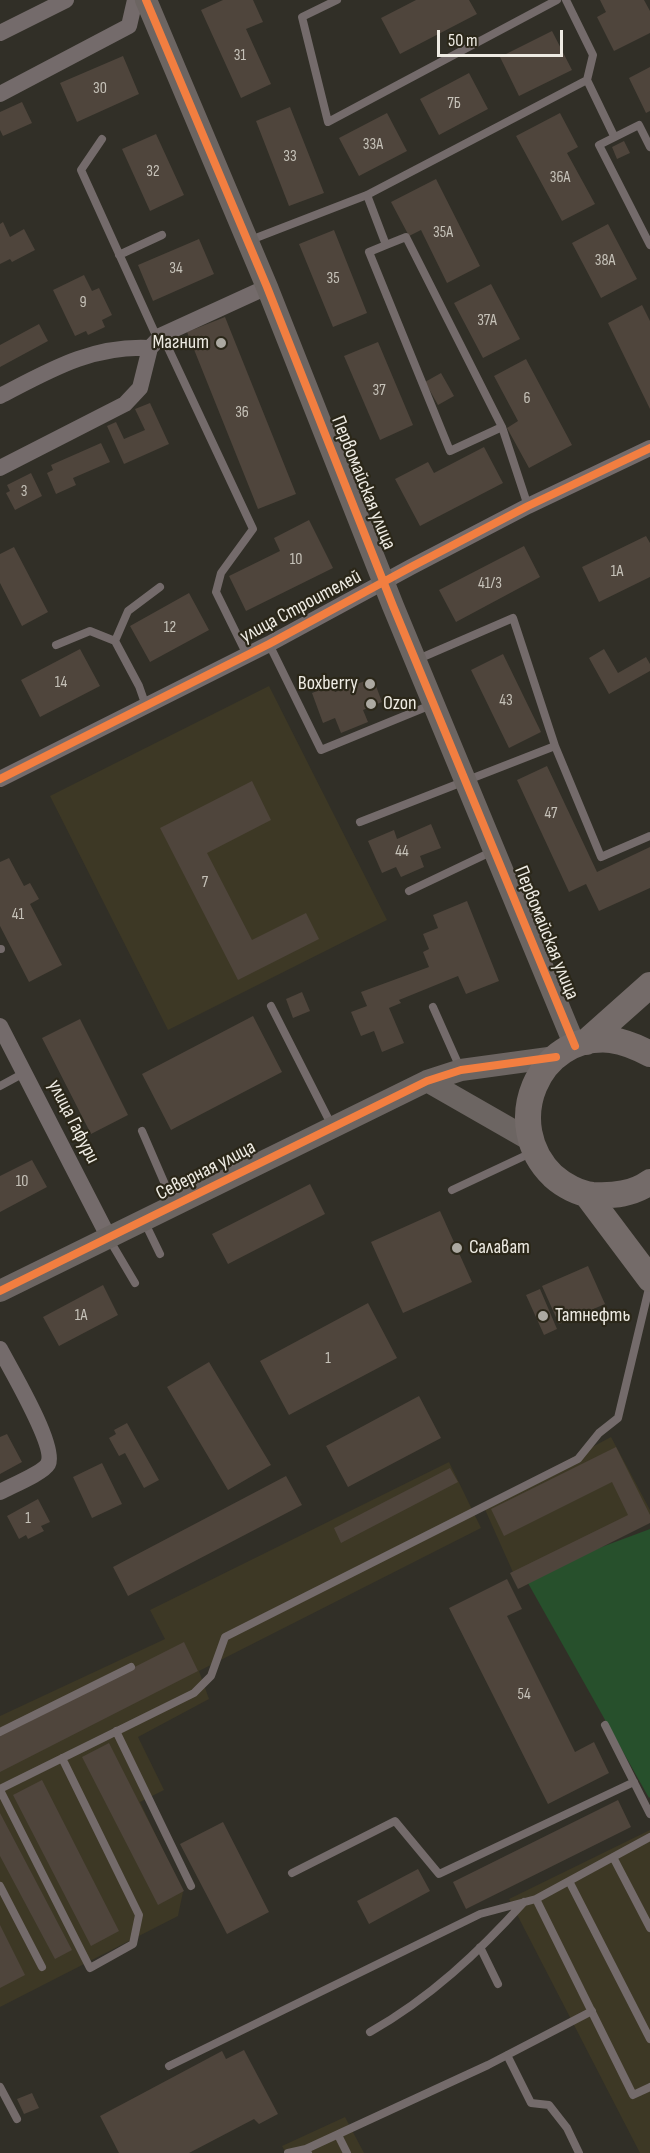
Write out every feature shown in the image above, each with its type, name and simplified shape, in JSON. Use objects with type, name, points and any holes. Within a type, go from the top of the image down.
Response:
[{"type":"main road","points":[[650,985],[540,1074],[530,1095],[527,1118],[532,1146],[542,1165],[562,1184],[587,1195],[615,1196],[641,1188],[650,1182]]},
{"type":"main road","points":[[572,1048],[610,1040],[633,1045],[650,1054]]},
{"type":"main road","points":[[587,1195],[650,1279]]},
{"type":"street","points":[[0,33],[66,0]]},
{"type":"street","points":[[0,94],[129,26],[135,0]]},
{"type":"street","name":"Первомайская улица","points":[[146,0],[267,287],[384,582],[495,850],[572,1048]]},
{"type":"street","points":[[0,468],[125,404],[140,388],[150,348],[162,335],[267,287]]},
{"type":"street","points":[[0,396],[40,375],[80,358],[106,350],[127,347],[150,348]]},
{"type":"street","name":"улица Строителей","points":[[0,779],[269,644],[528,506],[650,448]]},
{"type":"street","name":"улица Гафури","points":[[0,1026],[109,1238]]},
{"type":"street","name":"Северная улица","points":[[0,1291],[427,1080],[461,1070],[572,1048]]},
{"type":"street","points":[[427,1080],[532,1146]]},
{"type":"street","points":[[0,1349],[33,1412],[48,1446],[50,1458],[46,1467],[0,1492]]},
{"type":"lane","points":[[338,0],[303,18],[328,122],[557,0]]},
{"type":"lane","points":[[566,0],[593,55],[587,80],[614,136]]},
{"type":"lane","points":[[248,241],[367,195],[587,80]]},
{"type":"lane","points":[[649,242],[599,145],[639,125],[650,147]]},
{"type":"lane","points":[[102,139],[81,170],[154,331],[162,335],[253,529],[221,573],[216,592],[247,655]]},
{"type":"lane","points":[[367,195],[386,245]]},
{"type":"lane","points":[[119,255],[162,235]]},
{"type":"lane","points":[[502,427],[450,451],[369,252],[406,237],[502,427],[528,506]]},
{"type":"lane","points":[[115,641],[128,611],[160,587]]},
{"type":"lane","points":[[416,660],[513,618],[555,746],[601,857],[650,836]]},
{"type":"lane","points":[[56,645],[90,631],[115,641],[139,686],[146,706]]},
{"type":"lane","points":[[269,644],[321,750],[434,704]]},
{"type":"lane","points":[[360,822],[555,746]]},
{"type":"lane","points":[[409,891],[495,850]]},
{"type":"lane","points":[[271,1006],[332,1126]]},
{"type":"lane","points":[[433,1007],[461,1070]]},
{"type":"lane","points":[[0,1086],[24,1073]]},
{"type":"lane","points":[[142,1131],[174,1205]]},
{"type":"lane","points":[[452,1190],[532,1146]]},
{"type":"lane","points":[[144,1220],[160,1254]]},
{"type":"lane","points":[[109,1238],[135,1283]]},
{"type":"lane","points":[[62,1758],[139,1915],[133,1944],[90,1968],[0,1789],[62,1758],[116,1731],[194,1693],[211,1676],[225,1637],[578,1459],[599,1432],[618,1418],[650,1284]]},
{"type":"lane","points":[[0,1732],[131,1667]]},
{"type":"lane","points":[[605,1725],[650,1814]]},
{"type":"lane","points":[[116,1731],[192,1886]]},
{"type":"lane","points":[[292,1873],[395,1821],[439,1875],[634,1782]]},
{"type":"lane","points":[[169,2066],[480,1914],[536,1899],[650,1837]]},
{"type":"lane","points":[[613,1857],[650,1929]]},
{"type":"lane","points":[[569,1881],[650,2039]]},
{"type":"lane","points":[[0,1886],[42,1967]]},
{"type":"lane","points":[[536,1899],[633,2095],[650,2086]]},
{"type":"lane","points":[[370,2032],[400,2015],[429,1994],[525,1902]]},
{"type":"lane","points":[[480,1947],[498,1984]]},
{"type":"lane","points":[[288,2153],[307,2151],[507,2055],[592,2011]]},
{"type":"lane","points":[[507,2055],[531,2103],[549,2105],[567,2128],[579,2153]]},
{"type":"lane","points":[[0,2087],[17,2119]]},
{"type":"lane","points":[[338,2135],[347,2153]]},
{"type":"shaded area","points":[[269,686],[387,920],[168,1030],[50,796]]},
{"type":"shaded area","points":[[611,1437],[650,1510],[650,1520],[520,1588],[483,1505]]},
{"type":"shaded area","points":[[449,1462],[481,1528],[199,1671],[209,1699],[138,1737],[164,1790],[140,1802],[183,1892],[178,1916],[0,2007],[0,1716],[165,1639],[150,1610]]},
{"type":"shaded area","points":[[650,1830],[650,2153],[640,2153],[509,1899]]},
{"type":"shaded area","points":[[345,2117],[364,2153],[286,2153],[282,2146]]},
{"type":"green space","points":[[650,1529],[650,1797],[649,1798],[524,1576]]},
{"type":"building","points":[[223,0],[253,0],[263,22],[246,29],[271,84],[241,98],[201,10]]},
{"type":"building","points":[[416,0],[469,0],[477,14],[400,54],[381,18]]},
{"type":"building","points":[[600,0],[644,0],[650,11],[650,33],[614,51],[597,17],[606,12]]},
{"type":"building","points":[[552,31],[572,70],[519,96],[500,57]]},
{"type":"building","points":[[123,56],[139,94],[77,122],[60,83]]},
{"type":"building","points":[[650,67],[650,111],[646,113],[629,78]]},
{"type":"building","points":[[469,73],[488,109],[439,135],[420,99]]},
{"type":"building","points":[[22,102],[32,123],[3,136],[0,130],[0,112]]},
{"type":"building","points":[[290,107],[324,193],[289,206],[256,121]]},
{"type":"building","points":[[387,113],[407,151],[359,176],[339,138]]},
{"type":"building","points":[[560,113],[578,147],[567,153],[595,204],[562,221],[516,136]]},
{"type":"building","points":[[156,134],[184,195],[150,211],[122,149]]},
{"type":"building","points":[[624,141],[630,153],[617,159],[612,147]]},
{"type":"building","points":[[436,179],[480,266],[447,283],[421,230],[409,236],[391,202]]},
{"type":"building","points":[[3,222],[10,237],[24,229],[35,250],[12,262],[10,259],[0,264],[0,224]]},
{"type":"building","points":[[608,224],[637,279],[601,298],[572,243]]},
{"type":"building","points":[[334,230],[367,313],[333,327],[299,244]]},
{"type":"building","points":[[199,239],[214,274],[153,301],[138,265]]},
{"type":"building","points":[[84,275],[92,291],[99,288],[112,315],[102,320],[105,327],[88,335],[86,331],[75,336],[53,290]]},
{"type":"building","points":[[491,284],[520,339],[483,358],[454,303]]},
{"type":"building","points":[[642,305],[650,321],[650,409],[608,323]]},
{"type":"building","points":[[225,317],[296,494],[258,509],[187,332]]},
{"type":"building","points":[[39,324],[48,341],[0,367],[0,345]]},
{"type":"building","points":[[378,342],[413,425],[380,440],[344,356]]},
{"type":"building","points":[[526,359],[572,445],[529,468],[507,428],[518,421],[494,376]]},
{"type":"building","points":[[441,373],[454,396],[438,405],[425,382]]},
{"type":"building","points":[[150,403],[169,444],[124,464],[107,426],[116,422],[124,439],[145,430],[135,409]]},
{"type":"building","points":[[101,443],[110,462],[73,478],[76,485],[56,494],[47,473],[53,470],[51,465]]},
{"type":"building","points":[[484,447],[503,483],[420,526],[395,479],[428,462],[434,473]]},
{"type":"building","points":[[31,473],[42,496],[15,510],[6,493],[10,491],[7,485]]},
{"type":"building","points":[[309,520],[333,568],[246,611],[229,576],[280,551],[274,538]]},
{"type":"building","points":[[646,536],[650,543],[650,577],[599,602],[582,567]]},
{"type":"building","points":[[524,546],[540,577],[456,622],[439,590]]},
{"type":"building","points":[[14,547],[48,612],[22,626],[0,583],[0,554]]},
{"type":"building","points":[[189,593],[209,630],[150,662],[130,626]]},
{"type":"building","points":[[80,649],[100,686],[40,717],[21,680]]},
{"type":"building","points":[[604,649],[618,673],[646,657],[650,664],[650,671],[609,694],[589,658]]},
{"type":"building","points":[[503,654],[541,732],[509,748],[471,670]]},
{"type":"building","points":[[373,678],[382,702],[363,710],[368,722],[341,733],[335,718],[323,723],[312,693],[332,685],[335,692]]},
{"type":"building","points":[[547,766],[597,872],[650,847],[650,888],[599,911],[586,884],[569,892],[517,780]]},
{"type":"building","points":[[252,781],[271,820],[207,853],[252,940],[306,913],[319,939],[238,980],[160,828]]},
{"type":"building","points":[[431,824],[441,848],[420,856],[424,867],[401,877],[396,867],[382,873],[368,841],[394,830],[397,839]]},
{"type":"building","points":[[9,858],[24,886],[30,883],[39,899],[30,904],[62,965],[29,982],[0,926],[0,862]]},
{"type":"building","points":[[467,901],[499,981],[466,994],[458,976],[399,1000],[401,1003],[389,1008],[404,1043],[382,1052],[374,1031],[361,1036],[351,1012],[367,1006],[361,992],[429,967],[423,952],[429,949],[423,934],[438,928],[433,915]]},
{"type":"building","points":[[302,992],[310,1011],[293,1018],[286,999]]},
{"type":"building","points":[[253,1016],[282,1072],[171,1130],[142,1074]]},
{"type":"building","points":[[80,1019],[128,1115],[91,1134],[42,1038]]},
{"type":"building","points":[[32,1160],[47,1187],[0,1212],[0,1176]]},
{"type":"building","points":[[310,1184],[325,1214],[228,1264],[212,1234]]},
{"type":"building","points":[[440,1211],[472,1282],[403,1313],[371,1242]]},
{"type":"building","points":[[588,1266],[605,1304],[559,1324],[542,1286]]},
{"type":"building","points":[[103,1285],[118,1315],[59,1346],[43,1317]]},
{"type":"building","points":[[540,1289],[557,1329],[544,1335],[526,1295]]},
{"type":"building","points":[[368,1303],[397,1358],[289,1415],[260,1361]]},
{"type":"building","points":[[209,1362],[271,1465],[228,1490],[167,1387]]},
{"type":"building","points":[[419,1396],[441,1438],[348,1487],[326,1446]]},
{"type":"building","points":[[127,1423],[159,1480],[144,1488],[125,1453],[119,1456],[109,1438],[116,1434],[114,1430]]},
{"type":"building","points":[[7,1434],[22,1462],[0,1474],[0,1437]]},
{"type":"building","points":[[616,1447],[650,1515],[650,1523],[518,1589],[510,1573],[628,1515],[612,1482],[504,1536],[491,1509]]},
{"type":"building","points":[[102,1463],[122,1504],[92,1518],[73,1477]]},
{"type":"building","points":[[450,1468],[458,1482],[341,1543],[334,1528]]},
{"type":"building","points":[[286,1476],[302,1505],[128,1596],[113,1567]]},
{"type":"building","points":[[38,1499],[50,1522],[41,1526],[44,1531],[28,1539],[26,1535],[19,1539],[7,1516]]},
{"type":"building","points":[[507,1579],[522,1609],[507,1616],[575,1752],[594,1742],[609,1773],[548,1804],[449,1608]]},
{"type":"building","points":[[184,1642],[198,1671],[0,1772],[0,1735]]},
{"type":"building","points":[[109,1743],[184,1891],[158,1905],[82,1757]]},
{"type":"building","points":[[42,1780],[119,1931],[91,1946],[13,1795]]},
{"type":"building","points":[[618,1800],[631,1827],[466,1909],[453,1882]]},
{"type":"building","points":[[0,1813],[72,1950],[55,1959],[0,1856]]},
{"type":"building","points":[[223,1822],[269,1912],[227,1934],[180,1844]]},
{"type":"building","points":[[418,1869],[430,1891],[369,1924],[357,1901]]},
{"type":"building","points":[[0,1925],[25,1975],[0,1988]]},
{"type":"building","points":[[244,2050],[278,2114],[259,2124],[254,2119],[189,2153],[119,2153],[100,2116],[222,2051],[226,2059]]},
{"type":"building","points":[[32,2093],[39,2108],[24,2114],[17,2099]]},
{"type":"cycle path","points":[[146,0],[267,287],[393,606],[575,1046]]},
{"type":"cycle path","points":[[0,779],[269,644],[528,506],[650,448]]},
{"type":"cycle path","points":[[0,1291],[427,1081],[461,1070],[556,1057]]},
{"type":"place","name":"Магнит","points":[[221,343]]},
{"type":"place","name":"Boxberry","points":[[370,684]]},
{"type":"place","name":"Ozon","points":[[371,704]]},
{"type":"place","name":"Салават","points":[[457,1248]]},
{"type":"place","name":"Татнефть","points":[[543,1316]]}]
